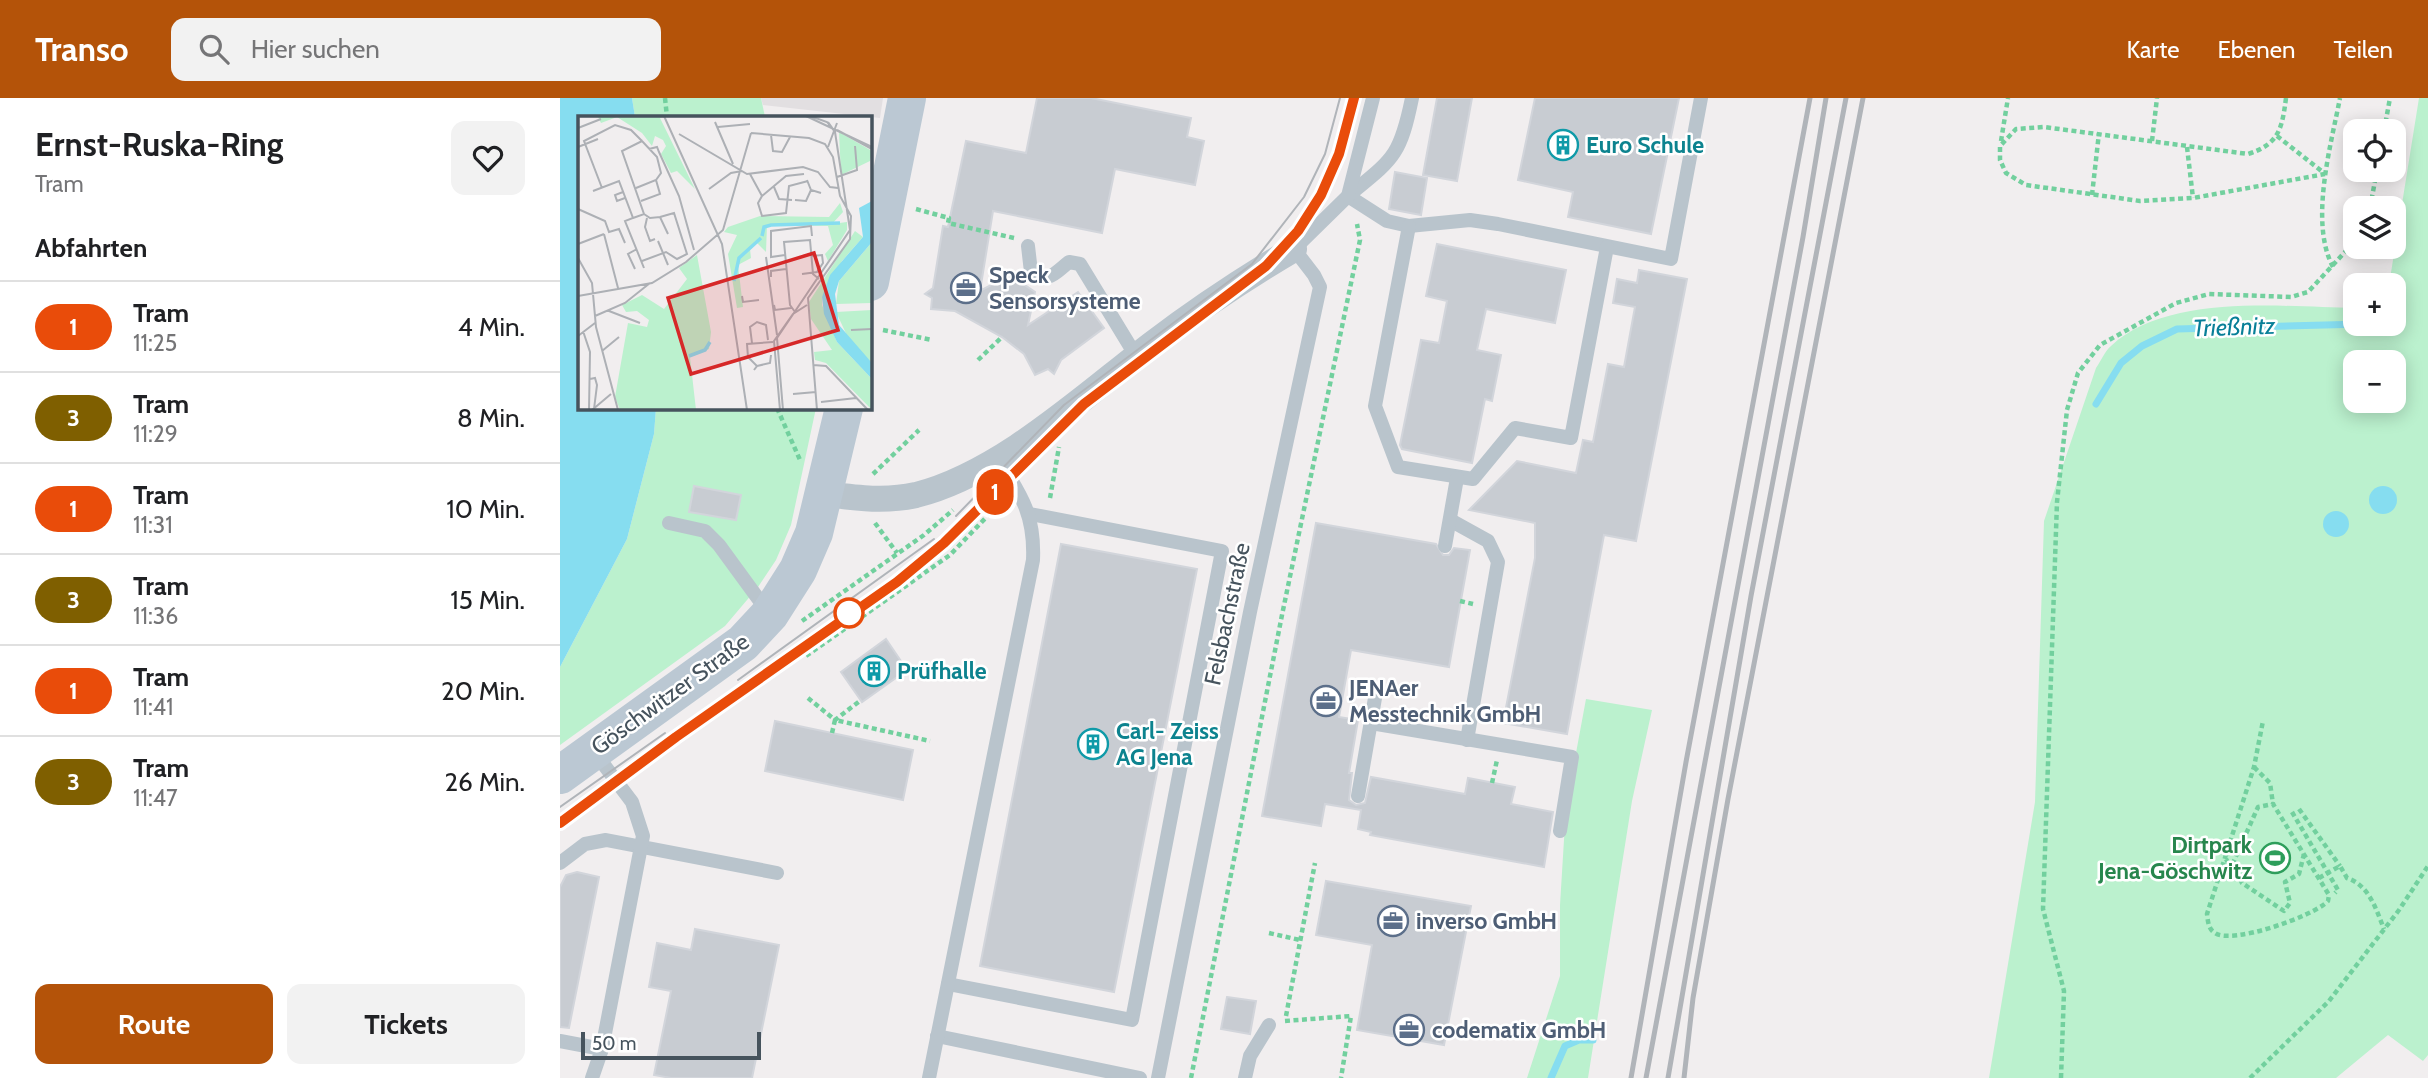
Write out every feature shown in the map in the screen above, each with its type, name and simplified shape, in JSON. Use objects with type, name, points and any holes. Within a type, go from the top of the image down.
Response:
[{"type":"main road","points":[[872,272],[907,98]]},
{"type":"main road","name":"Göschwitzer Straße","points":[[560,775],[743,643],[784,619],[798,570],[826,494],[844,410]]},
{"type":"street","points":[[826,494],[871,500],[918,494],[952,483],[1027,441],[1136,356],[1257,269],[1294,249]]},
{"type":"lane","points":[[1348,196],[1373,98]]},
{"type":"lane","points":[[1294,249],[1348,196],[1391,160],[1404,138],[1412,98]]},
{"type":"lane","points":[[1348,196],[1387,221],[1409,226],[1470,220],[1671,259],[1701,98]]},
{"type":"lane","points":[[1409,226],[1375,406],[1398,467],[1473,480],[1515,428],[1571,438],[1607,247]]},
{"type":"lane","points":[[1028,247],[1031,272],[1042,278],[1050,278],[1069,262],[1080,264],[1136,356]]},
{"type":"lane","name":"Felsbachstraße","points":[[1158,1078],[1250,612],[1320,286],[1294,249]]},
{"type":"lane","points":[[929,1078],[1032,560],[1034,536],[1030,514],[997,457]]},
{"type":"lane","points":[[1445,546],[1457,478]]},
{"type":"lane","points":[[948,984],[1132,1020],[1222,551],[1030,514]]},
{"type":"lane","points":[[1450,520],[1488,541],[1498,562],[1466,740]]},
{"type":"lane","points":[[670,523],[705,531],[784,619]]},
{"type":"lane","points":[[1358,796],[1375,698]]},
{"type":"lane","points":[[1371,723],[1572,757],[1560,831]]},
{"type":"lane","points":[[592,1078],[602,1049],[642,844],[642,827],[632,802],[594,751]]},
{"type":"lane","points":[[560,863],[576,849],[595,841],[642,844],[777,873]]},
{"type":"lane","points":[[1245,1078],[1250,1056],[1269,1026]]},
{"type":"lane","points":[[937,1036],[1140,1078]]},
{"type":"lane","points":[[560,1041],[602,1049]]},
{"type":"path","points":[[664,98],[667,116]]},
{"type":"path","points":[[2008,98],[2000,146],[2001,166],[2014,180],[2026,186],[2140,201],[2193,198],[2325,173]]},
{"type":"path","points":[[2151,141],[2157,98]]},
{"type":"path","points":[[2000,146],[2009,133],[2024,127],[2044,127],[2248,154],[2265,148],[2277,136],[2286,98]]},
{"type":"path","points":[[2333,267],[2326,247],[2325,173],[2340,98]]},
{"type":"path","points":[[2386,119],[2390,98]]},
{"type":"path","points":[[2092,195],[2099,134]]},
{"type":"path","points":[[2277,136],[2325,173]]},
{"type":"path","points":[[2188,146],[2193,198]]},
{"type":"path","points":[[1191,1078],[1360,240],[1348,196]]},
{"type":"path","points":[[908,207],[949,218],[948,223],[1019,240],[1028,247]]},
{"type":"path","points":[[2061,1078],[2064,991],[2043,909],[2057,502],[2067,410],[2078,373],[2100,345],[2176,303],[2209,294],[2291,297],[2308,292],[2343,255]]},
{"type":"path","points":[[883,330],[932,340]]},
{"type":"path","points":[[978,360],[1002,337]]},
{"type":"path","points":[[778,410],[800,460],[811,479],[826,494]]},
{"type":"path","points":[[872,474],[919,430]]},
{"type":"path","points":[[1050,498],[1061,438]]},
{"type":"path","points":[[784,619],[897,553],[960,503]]},
{"type":"path","points":[[806,656],[950,555],[1000,503]]},
{"type":"path","points":[[870,515],[897,553]]},
{"type":"path","points":[[808,698],[835,720],[930,741]]},
{"type":"path","points":[[832,733],[835,720],[861,700]]},
{"type":"path","points":[[2254,767],[2270,783],[2273,804],[2329,895],[2328,901],[2289,923],[2225,937],[2214,933],[2208,924],[2207,914],[2254,767],[2263,721]]},
{"type":"path","points":[[2233,863],[2258,807],[2273,804]]},
{"type":"path","points":[[2300,809],[2347,878],[2356,880],[2370,895],[2384,929]]},
{"type":"path","points":[[2292,812],[2338,890],[2335,893]]},
{"type":"path","points":[[2226,859],[2233,863],[2242,883],[2284,911],[2290,903],[2285,882],[2299,874],[2304,853]]},
{"type":"path","points":[[1285,1021],[1315,863]]},
{"type":"path","points":[[2319,878],[2340,866]]},
{"type":"path","points":[[2250,1078],[2329,1001],[2428,866]]},
{"type":"path","points":[[1269,933],[1300,940]]},
{"type":"path","points":[[1269,1026],[1285,1021],[1351,1016],[1341,1078]]},
{"type":"shaded area","points":[[761,98],[883,98],[880,118],[763,105]]},
{"type":"green space","points":[[632,98],[761,98],[765,116],[635,116]]},
{"type":"green space","points":[[2419,98],[2428,98],[2428,1055],[2423,1061],[2388,1035],[2336,1078],[1989,1078],[2035,802],[2044,521],[2096,368],[2109,348],[2135,329],[2163,318],[2194,310],[2261,306],[2343,308],[2343,336],[2406,336],[2406,273],[2391,273],[2393,259],[2406,259],[2406,196],[2403,196]]},
{"type":"green space","points":[[656,410],[816,410],[791,525],[776,560],[758,587],[725,626],[560,745],[560,667],[627,539],[654,434]]},
{"type":"green space","points":[[1586,699],[1652,710],[1632,801],[1588,1078],[1527,1078],[1560,976],[1560,905],[1566,807]]},
{"type":"water","points":[[560,98],[632,98],[635,116],[578,116],[578,410],[656,410],[654,434],[627,539],[560,667]]},
{"type":"water","points":[[2383,486],[2393,490],[2397,500],[2393,510],[2383,514],[2373,510],[2369,500],[2373,490]]},
{"type":"water","points":[[2336,511],[2345,515],[2349,524],[2345,533],[2336,537],[2327,533],[2323,524],[2327,515]]},
{"type":"building","points":[[1037,98],[1091,98],[1191,118],[1187,137],[1204,141],[1195,185],[1115,169],[1102,233],[993,211],[980,291],[1010,275],[1035,292],[1028,325],[1078,292],[1104,328],[1061,360],[1054,374],[1048,369],[1035,375],[1024,354],[1002,337],[955,311],[931,309],[932,298],[925,294],[933,288],[943,226],[948,227],[966,141],[1026,153]]},
{"type":"building","points":[[1437,98],[1472,98],[1457,181],[1423,175]]},
{"type":"building","name":"Euro Schule","points":[[1535,98],[1679,98],[1651,234],[1568,217],[1573,192],[1518,180]]},
{"type":"building","points":[[1395,172],[1427,178],[1421,215],[1389,209]]},
{"type":"building","points":[[1437,244],[1566,270],[1555,323],[1486,309],[1477,350],[1501,355],[1492,401],[1485,399],[1472,463],[1402,449],[1400,445],[1421,340],[1439,343],[1447,301],[1426,296]]},
{"type":"building","points":[[1639,270],[1687,279],[1636,541],[1604,535],[1567,734],[1503,723],[1535,558],[1535,523],[1469,510],[1517,461],[1576,473],[1583,440],[1593,442],[1608,364],[1624,367],[1635,307],[1613,303],[1617,279],[1637,283]]},
{"type":"building","points":[[694,486],[741,495],[736,520],[689,512]]},
{"type":"building","points":[[1316,523],[1436,544],[1443,555],[1449,555],[1454,548],[1470,550],[1449,667],[1351,650],[1339,717],[1358,720],[1349,773],[1352,773],[1349,800],[1356,805],[1365,803],[1371,777],[1465,794],[1468,778],[1515,787],[1511,804],[1553,812],[1544,867],[1370,835],[1371,832],[1358,829],[1361,810],[1325,804],[1321,826],[1262,816]]},
{"type":"building","name":"Carl- Zeiss AG Jena","points":[[1061,544],[1197,569],[1114,992],[980,966]]},
{"type":"building","name":"Prüfhalle","points":[[886,639],[907,670],[862,702],[841,672]]},
{"type":"building","points":[[775,721],[913,750],[903,800],[765,771]]},
{"type":"building","points":[[577,872],[599,877],[569,1028],[560,1027],[560,887],[566,875]]},
{"type":"building","points":[[1326,881],[1471,906],[1444,1045],[1357,1030],[1372,945],[1316,935]]},
{"type":"building","points":[[695,929],[779,945],[752,1078],[671,1078],[654,1075],[671,991],[649,987],[657,943],[691,950]]},
{"type":"building","points":[[1227,997],[1256,1001],[1250,1034],[1221,1029]]},
{"type":"waterway","name":"Trießnitz","points":[[2096,404],[2121,363],[2142,346],[2177,329],[2343,325]]},
{"type":"waterway","points":[[1551,1078],[1565,1046],[1579,1040],[1593,1040]]},
{"type":"tram line","points":[[956,516],[1064,405],[1252,264],[1304,197],[1325,154],[1340,98]]},
{"type":"tram line","points":[[560,823],[676,737],[897,582],[944,543],[1084,404],[1266,266],[1298,231],[1320,195],[1339,154],[1354,98]]},
{"type":"tram line","name":"1","points":[[560,823],[849,613],[897,582],[944,543],[1084,404],[1266,266],[1298,231],[1321,195],[1339,154],[1354,98]]},
{"type":"tram line","points":[[738,680],[934,539]]},
{"type":"tram line","points":[[560,807],[665,733]]},
{"type":"railway","points":[[1631,1078],[1686,762],[1810,98]]},
{"type":"railway","points":[[1646,1078],[1803,237],[1826,98]]},
{"type":"railway","points":[[1668,1078],[1751,596],[1846,98]]},
{"type":"railway","points":[[1684,1078],[1693,998],[1728,799],[1863,98]]},
{"type":"place","name":"Euro Schule","points":[[1563,145]]},
{"type":"place","name":"Speck Sensorsysteme","points":[[966,288]]},
{"type":"place","name":"Prüfhalle","points":[[874,671]]},
{"type":"place","name":"JENAer Messtechnik GmbH","points":[[1326,701]]},
{"type":"place","name":"Carl- Zeiss AG Jena","points":[[1093,744]]},
{"type":"place","name":"Dirtpark Jena-Göschwitz","points":[[2275,858]]},
{"type":"place","name":"inverso GmbH","points":[[1393,921]]},
{"type":"place","name":"codematix GmbH","points":[[1409,1030]]}]
